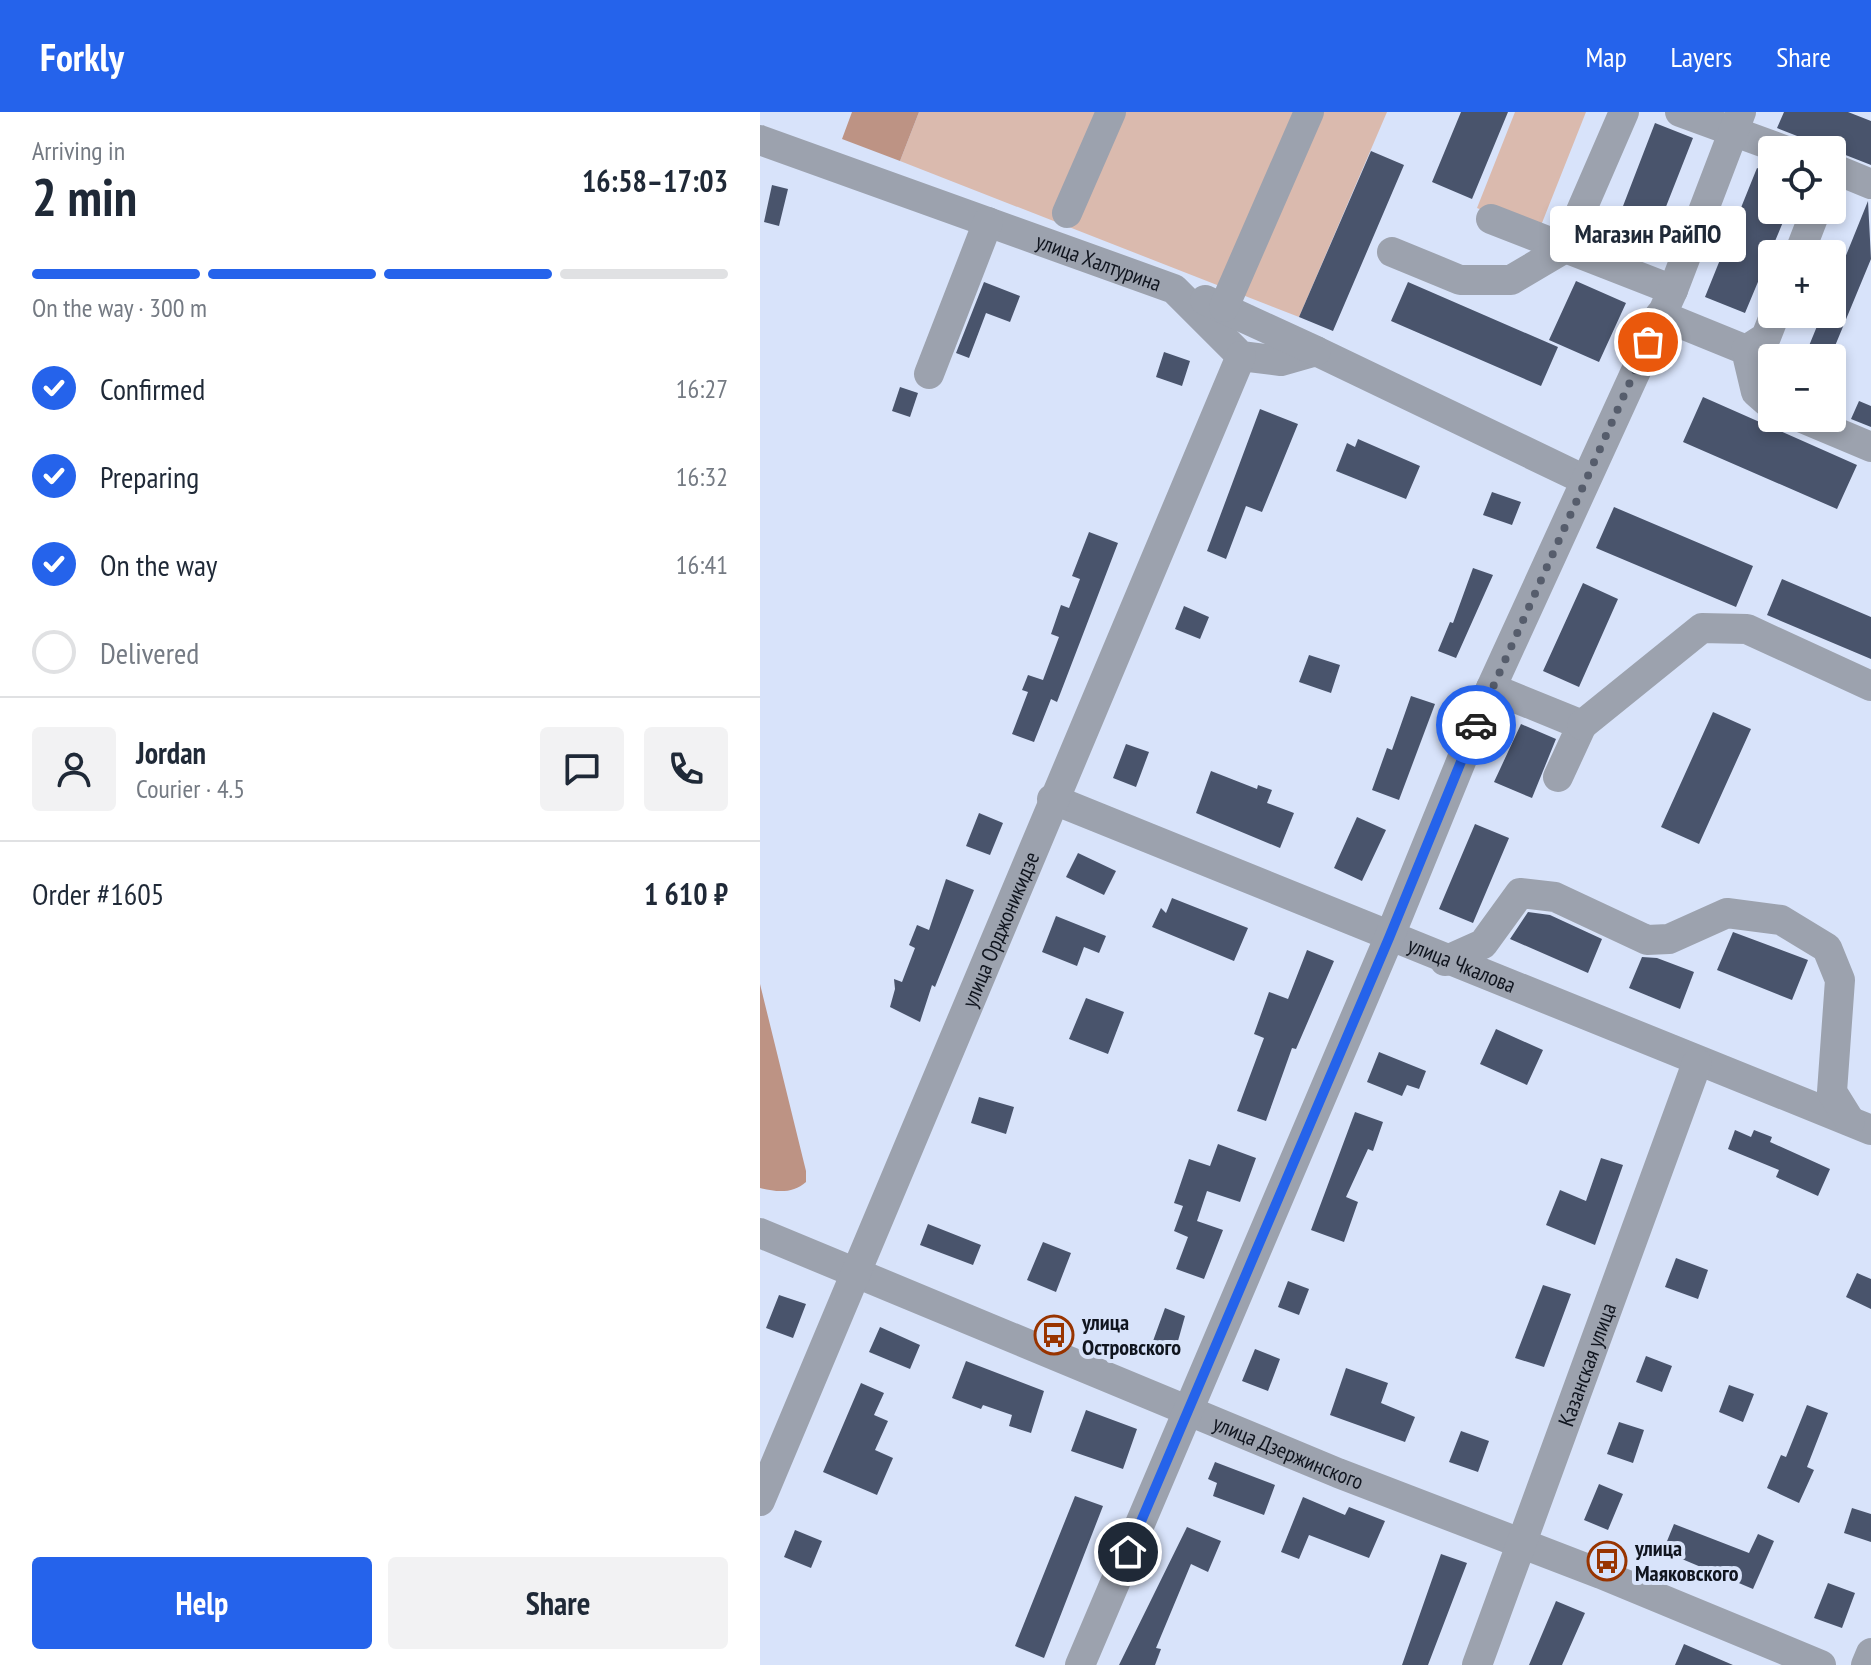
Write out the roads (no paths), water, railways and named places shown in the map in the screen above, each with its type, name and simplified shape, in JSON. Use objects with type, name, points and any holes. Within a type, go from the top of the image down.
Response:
[{"type":"street","points":[[1067,213],[1111,112]]},
{"type":"street","points":[[1224,307],[1309,112]]},
{"type":"street","points":[[1392,252],[1460,280],[1511,280],[1565,248],[1624,112]]},
{"type":"street","points":[[1680,112],[1738,122],[1761,136]]},
{"type":"street","points":[[1080,1665],[1389,938],[1491,688],[1667,302],[1738,122]]},
{"type":"street","name":"улица Халтурина","points":[[760,140],[1174,289],[1241,356]]},
{"type":"street","points":[[1846,174],[1871,184]]},
{"type":"street","points":[[1491,219],[1565,248],[1667,302],[1746,350],[1758,394]]},
{"type":"street","points":[[929,374],[988,222]]},
{"type":"street","points":[[1174,289],[1224,307],[1585,480]]},
{"type":"street","points":[[1746,350],[1766,337],[1770,328]]},
{"type":"street","points":[[1241,356],[1281,361],[1316,351]]},
{"type":"street","name":"улица Орджоникидзе","points":[[760,1501],[1052,799],[1241,356]]},
{"type":"street","points":[[1835,432],[1871,447]]},
{"type":"street","points":[[1558,777],[1582,725],[1702,628],[1747,629],[1871,686]]},
{"type":"street","points":[[1491,688],[1582,725]]},
{"type":"street","name":"улица Чкалова","points":[[1052,799],[1697,1063],[1860,1126]]},
{"type":"street","points":[[1445,961],[1483,944],[1520,893],[1555,897],[1647,940],[1669,939],[1727,913],[1781,920],[1827,948],[1840,980],[1832,1092],[1860,1126]]},
{"type":"street","name":"Казанская улица","points":[[1477,1665],[1697,1063]]},
{"type":"street","name":"улица Дзержинского","points":[[760,1233],[1189,1412],[1523,1543],[1821,1665]]},
{"type":"street","points":[[1866,1665],[1871,1653]]},
{"type":"place","name":"Магазин РайПО","points":[[1648,342]]},
{"type":"place","name":"улица Островского","points":[[1054,1335]]},
{"type":"place","name":"улица Маяковского","points":[[1607,1561]]}]
